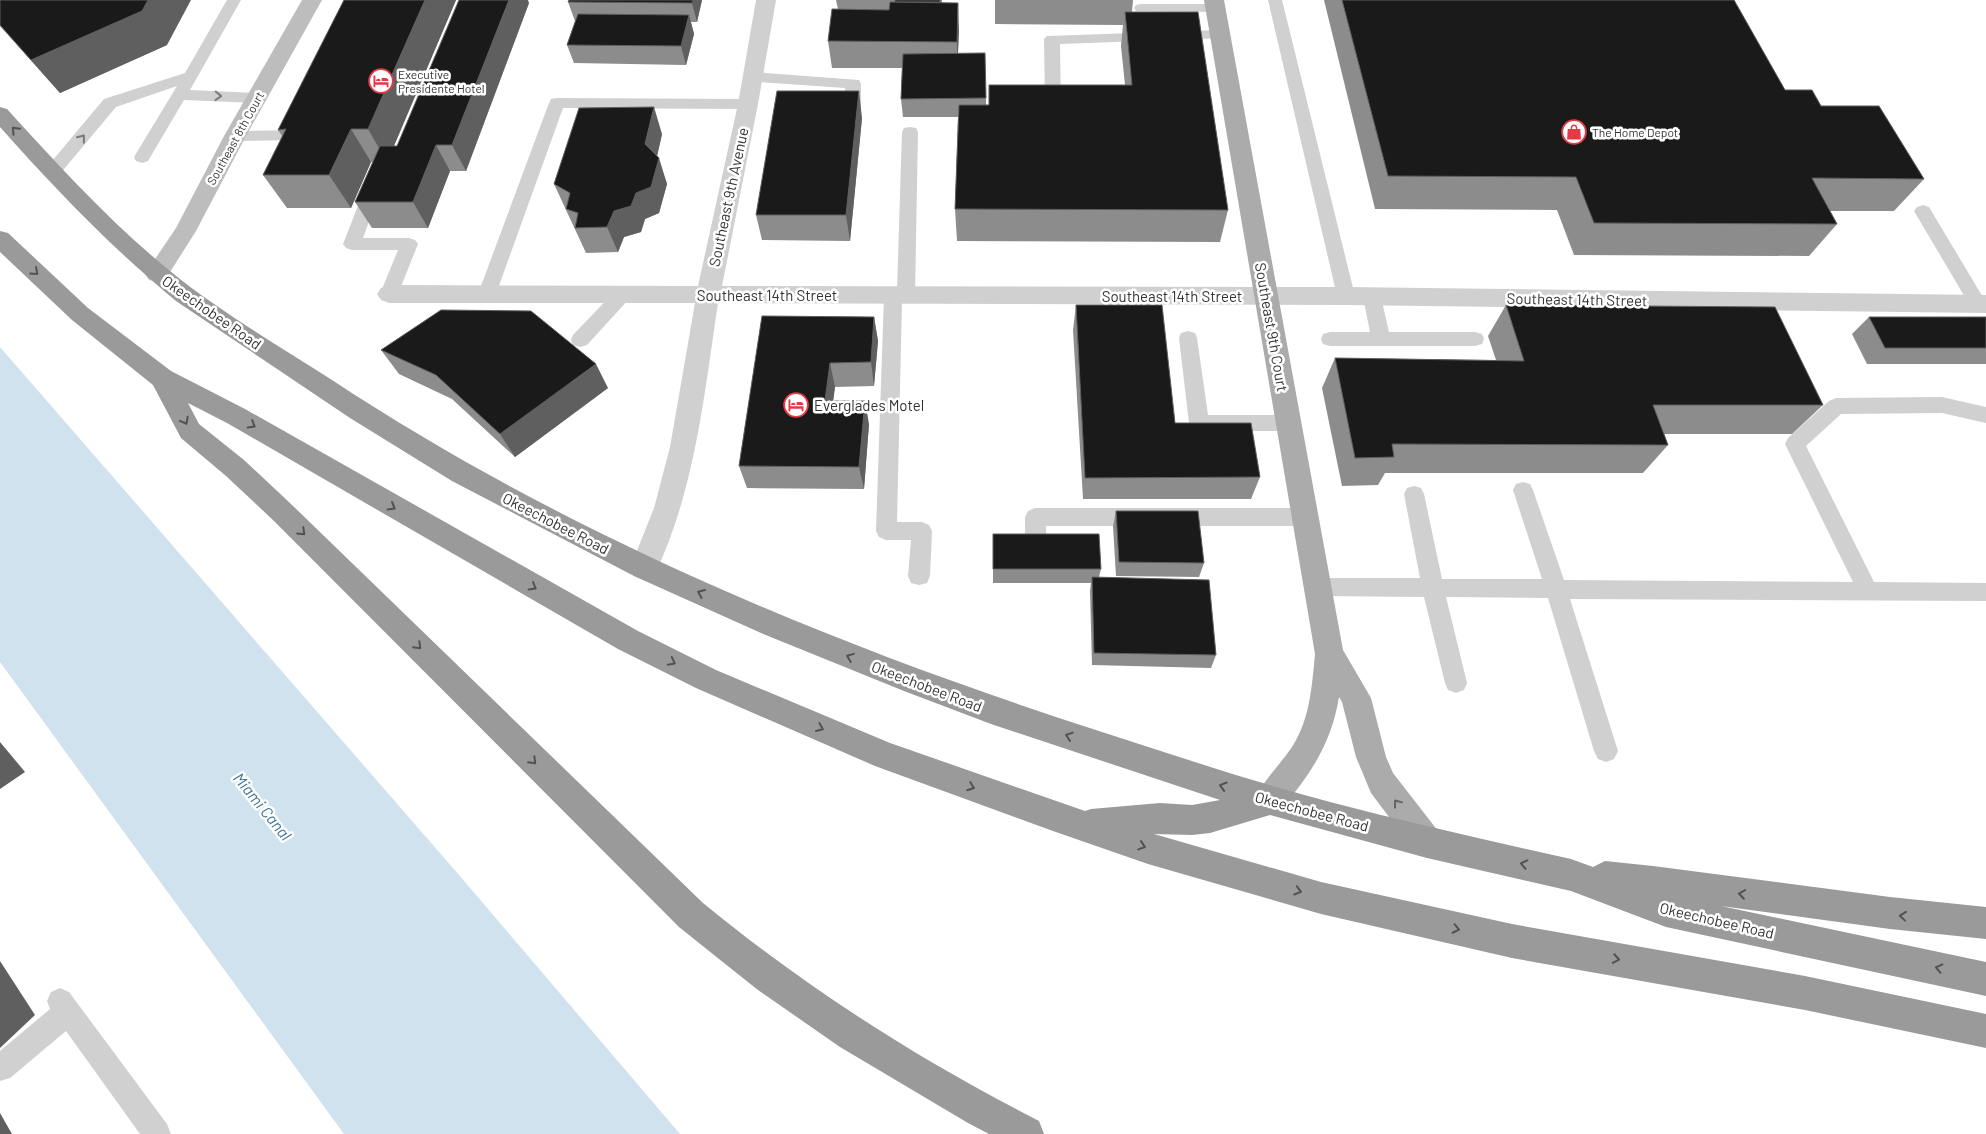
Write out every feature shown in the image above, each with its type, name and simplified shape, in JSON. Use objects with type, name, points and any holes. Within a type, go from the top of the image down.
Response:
[{"type":"highway","name":"Okeechobee Road","points":[[0,114],[110,231],[157,274],[234,328],[409,442],[518,504],[644,568],[771,624],[914,682],[1144,761],[1270,800],[1427,842],[1571,874],[1666,911],[1986,979]]},
{"type":"highway","points":[[0,239],[80,314],[162,378],[236,416],[628,640],[706,679],[886,756],[1148,848],[1302,892],[1413,920],[1512,941],[1805,992],[1986,1031]]},
{"type":"highway","points":[[162,378],[190,431],[235,468],[282,512],[642,869],[691,915],[744,960],[816,1012],[889,1060],[972,1107],[1026,1134]]},
{"type":"highway","points":[[1079,825],[1160,818],[1192,820],[1210,818],[1270,800]]},
{"type":"highway","points":[[1571,874],[1672,883],[1898,915],[1986,923]]},
{"type":"main road","name":"Southeast 9th Court","points":[[1215,4],[1328,654],[1326,694],[1312,742],[1270,800]]},
{"type":"main road","name":"Southeast 9th Court","points":[[1328,654],[1356,698],[1370,756],[1382,783],[1427,842]]},
{"type":"street","name":"Southeast 8th Court","points":[[157,274],[185,231],[235,136],[312,0]]},
{"type":"street","name":"Southeast 9th Avenue","points":[[644,568],[661,527],[679,464],[708,295],[748,104],[766,0]]},
{"type":"street","name":"Southeast 14th Street","points":[[389,294],[1346,296],[1982,304]]},
{"type":"lane","points":[[142,157],[234,0]]},
{"type":"lane","points":[[1275,0],[1346,296]]},
{"type":"lane","points":[[1142,8],[1215,4]]},
{"type":"lane","points":[[1053,107],[1052,39],[1220,35]]},
{"type":"lane","points":[[53,171],[110,103],[191,76]]},
{"type":"lane","points":[[752,77],[853,84],[853,111]]},
{"type":"lane","points":[[180,95],[257,98]]},
{"type":"lane","points":[[487,294],[556,104],[748,104]]},
{"type":"lane","points":[[290,152],[311,108]]},
{"type":"lane","points":[[910,132],[886,531],[922,531],[919,576]]},
{"type":"lane","points":[[235,136],[298,135]]},
{"type":"lane","points":[[375,175],[352,244],[409,244],[389,294]]},
{"type":"lane","points":[[1923,210],[1982,304]]},
{"type":"lane","points":[[580,340],[623,294]]},
{"type":"lane","points":[[1372,297],[1381,339]]},
{"type":"lane","points":[[1188,338],[1199,423],[1288,423]]},
{"type":"lane","points":[[1330,339],[1476,339]]},
{"type":"lane","points":[[1868,591],[1794,444],[1836,406],[1942,405],[1986,415]]},
{"type":"lane","points":[[1523,490],[1606,751]]},
{"type":"lane","points":[[1414,494],[1433,588],[1456,683]]},
{"type":"lane","points":[[1036,567],[1035,517],[1304,517]]},
{"type":"lane","points":[[1316,587],[1986,592]]},
{"type":"lane","points":[[0,1068],[64,1006],[157,1134]]},
{"type":"water","name":"Miami Canal","points":[[0,347],[459,875],[680,1134],[344,1134],[0,662]]},
{"type":"building","points":[[0,0],[148,0],[142,11],[31,60],[0,25]]},
{"type":"building","points":[[344,0],[425,0],[368,129],[351,129],[329,175],[263,175],[286,129],[278,130]]},
{"type":"building","points":[[459,0],[509,0],[452,145],[436,145],[413,202],[355,202],[380,146],[397,146]]},
{"type":"building","points":[[569,0],[693,0],[692,3],[568,2]]},
{"type":"building","points":[[895,0],[940,0],[940,2],[895,2]]},
{"type":"building","name":"The Home Depot","points":[[1342,0],[1734,0],[1785,90],[1812,90],[1821,106],[1879,106],[1924,179],[1812,178],[1837,224],[1594,223],[1576,177],[1388,176]]},
{"type":"building","points":[[890,2],[958,3],[957,42],[828,41],[832,9],[889,10]]},
{"type":"building","points":[[1125,12],[1198,12],[1228,210],[955,209],[959,105],[989,105],[989,85],[1132,85]]},
{"type":"building","points":[[578,14],[689,15],[681,46],[567,45]]},
{"type":"building","points":[[985,53],[986,98],[901,99],[903,54]]},
{"type":"building","points":[[777,91],[859,91],[846,215],[756,215]]},
{"type":"building","points":[[654,107],[645,144],[659,158],[651,187],[636,193],[631,206],[614,211],[607,227],[575,228],[578,213],[566,209],[570,193],[554,184],[579,108]]},
{"type":"building","points":[[1076,305],[1162,305],[1175,423],[1251,423],[1260,477],[1085,478]]},
{"type":"building","points":[[1506,305],[1775,307],[1823,405],[1653,405],[1668,445],[1392,444],[1394,457],[1355,458],[1335,358],[1524,361]]},
{"type":"building","points":[[441,310],[531,311],[596,364],[500,434],[436,375],[381,350]]},
{"type":"building","name":"Everglades Motel","points":[[762,316],[874,317],[871,362],[830,363],[825,401],[865,401],[859,467],[739,466]]},
{"type":"building","points":[[1869,317],[1986,317],[1986,348],[1885,348]]},
{"type":"building","points":[[1116,511],[1198,511],[1204,563],[1119,562]]},
{"type":"building","points":[[993,534],[1099,534],[1101,569],[993,569]]},
{"type":"building","points":[[1092,577],[1209,580],[1216,655],[1094,653]]},
{"type":"place","name":"Executive Presidente Hotel","points":[[381,81]]},
{"type":"place","name":"The Home Depot","points":[[1574,132]]},
{"type":"place","name":"Everglades Motel","points":[[796,405]]}]
